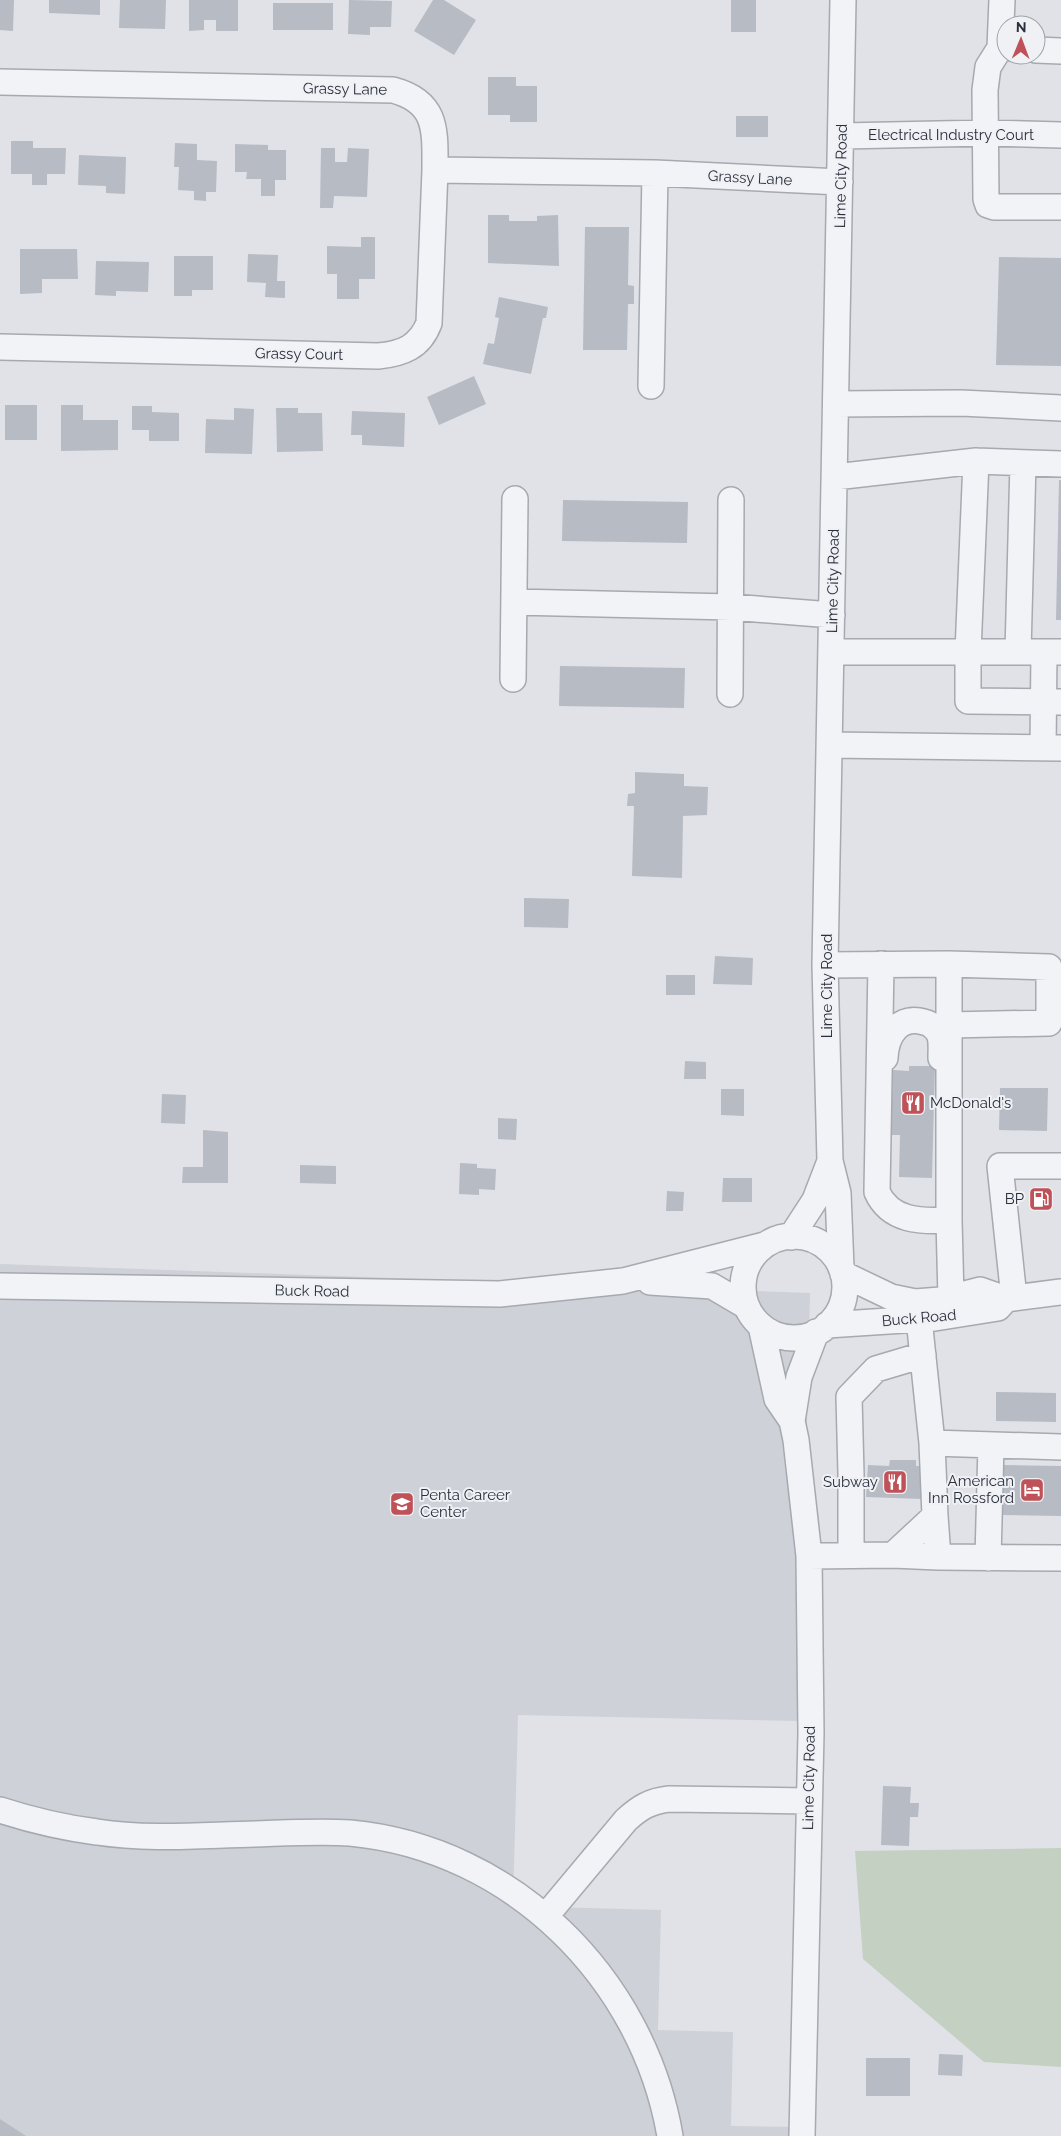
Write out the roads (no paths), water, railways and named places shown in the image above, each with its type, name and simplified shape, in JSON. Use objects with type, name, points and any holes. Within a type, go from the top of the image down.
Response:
[{"type":"street","name":"Lime City Road","points":[[842,1271],[838,1193],[830,1161],[825,964],[842,136],[843,0]]},
{"type":"street","points":[[1002,0],[1002,15]]},
{"type":"street","points":[[1046,50],[1061,51]]},
{"type":"street","points":[[996,57],[988,67],[984,90],[986,199],[988,205],[994,207],[1061,207]]},
{"type":"street","name":"Grassy Lane","points":[[0,82],[393,90],[414,98],[424,106],[431,116],[435,130],[435,170],[655,173],[840,182]]},
{"type":"street","name":"Electrical Industry Court","points":[[842,136],[986,133],[1061,134]]},
{"type":"street","name":"Grassy Court","points":[[0,347],[378,356],[408,350],[420,340],[429,323],[435,170]]},
{"type":"street","points":[[650,386],[655,173]]},
{"type":"street","points":[[836,404],[961,403],[1061,408]]},
{"type":"street","points":[[976,461],[968,652],[968,701],[1052,702]]},
{"type":"street","points":[[835,477],[976,461],[1061,464]]},
{"type":"street","points":[[1018,652],[1023,463]]},
{"type":"street","points":[[513,679],[515,499]]},
{"type":"street","points":[[730,694],[731,500]]},
{"type":"street","points":[[515,602],[731,607],[832,615]]},
{"type":"street","points":[[830,745],[1052,748],[1052,652],[832,652]]},
{"type":"street","points":[[825,964],[1049,966],[1049,1024],[950,1024]]},
{"type":"street","points":[[881,964],[877,1192],[881,1201],[901,1217],[932,1221],[949,1220]]},
{"type":"street","points":[[949,964],[949,1220],[951,1298]]},
{"type":"street","points":[[877,1178],[883,1164],[886,1047],[893,1031],[902,1022],[914,1019],[930,1023],[940,1035],[942,1102],[950,1116]]},
{"type":"street","name":"Lime City Road","points":[[791,1236],[815,1200],[830,1161]]},
{"type":"street","points":[[1010,1299],[1000,1166],[1061,1166]]},
{"type":"street","points":[[791,1236],[812,1239],[825,1246],[835,1257],[842,1271],[845,1285],[838,1313],[822,1329],[798,1338],[782,1337],[766,1330],[754,1320],[746,1306],[742,1290],[744,1274],[748,1263],[764,1246],[774,1240],[791,1236]]},
{"type":"street","name":"Buck Road","points":[[0,1286],[500,1294],[623,1281],[764,1246]]},
{"type":"street","name":"Buck Road","points":[[842,1271],[891,1297],[915,1302],[951,1298],[980,1290],[1010,1299],[1061,1292]]},
{"type":"street","name":"Buck Road","points":[[623,1281],[712,1286],[746,1306]]},
{"type":"street","name":"Buck Road","points":[[822,1329],[919,1319],[998,1308],[1010,1299]]},
{"type":"street","points":[[919,1319],[932,1443],[938,1557]]},
{"type":"street","name":"Lime City Road","points":[[761,1326],[777,1399],[792,1421]]},
{"type":"street","name":"Lime City Road","points":[[802,2136],[811,1733],[809,1556],[796,1440],[792,1421],[799,1377],[822,1329]]},
{"type":"street","points":[[850,1555],[851,1474],[849,1397],[876,1369],[923,1354]]},
{"type":"street","points":[[932,1443],[1061,1447]]},
{"type":"street","points":[[988,1558],[991,1445]]},
{"type":"street","points":[[893,1555],[935,1516]]},
{"type":"street","points":[[809,1556],[893,1555],[1061,1558]]},
{"type":"street","points":[[545,1917],[626,1820],[640,1807],[656,1800],[669,1799],[809,1800]]},
{"type":"street","points":[[0,1810],[28,1819],[98,1832],[158,1836],[331,1832],[374,1837],[414,1846],[464,1866],[516,1894],[560,1928],[588,1959],[625,2010],[650,2060],[660,2089],[670,2136]]},
{"type":"place","name":"McDonald's","points":[[913,1103]]},
{"type":"place","name":"BP","points":[[1041,1199]]},
{"type":"place","name":"Subway","points":[[895,1482]]},
{"type":"place","name":"American Inn Rossford","points":[[1032,1490]]},
{"type":"place","name":"Penta Career Center","points":[[402,1504]]}]
